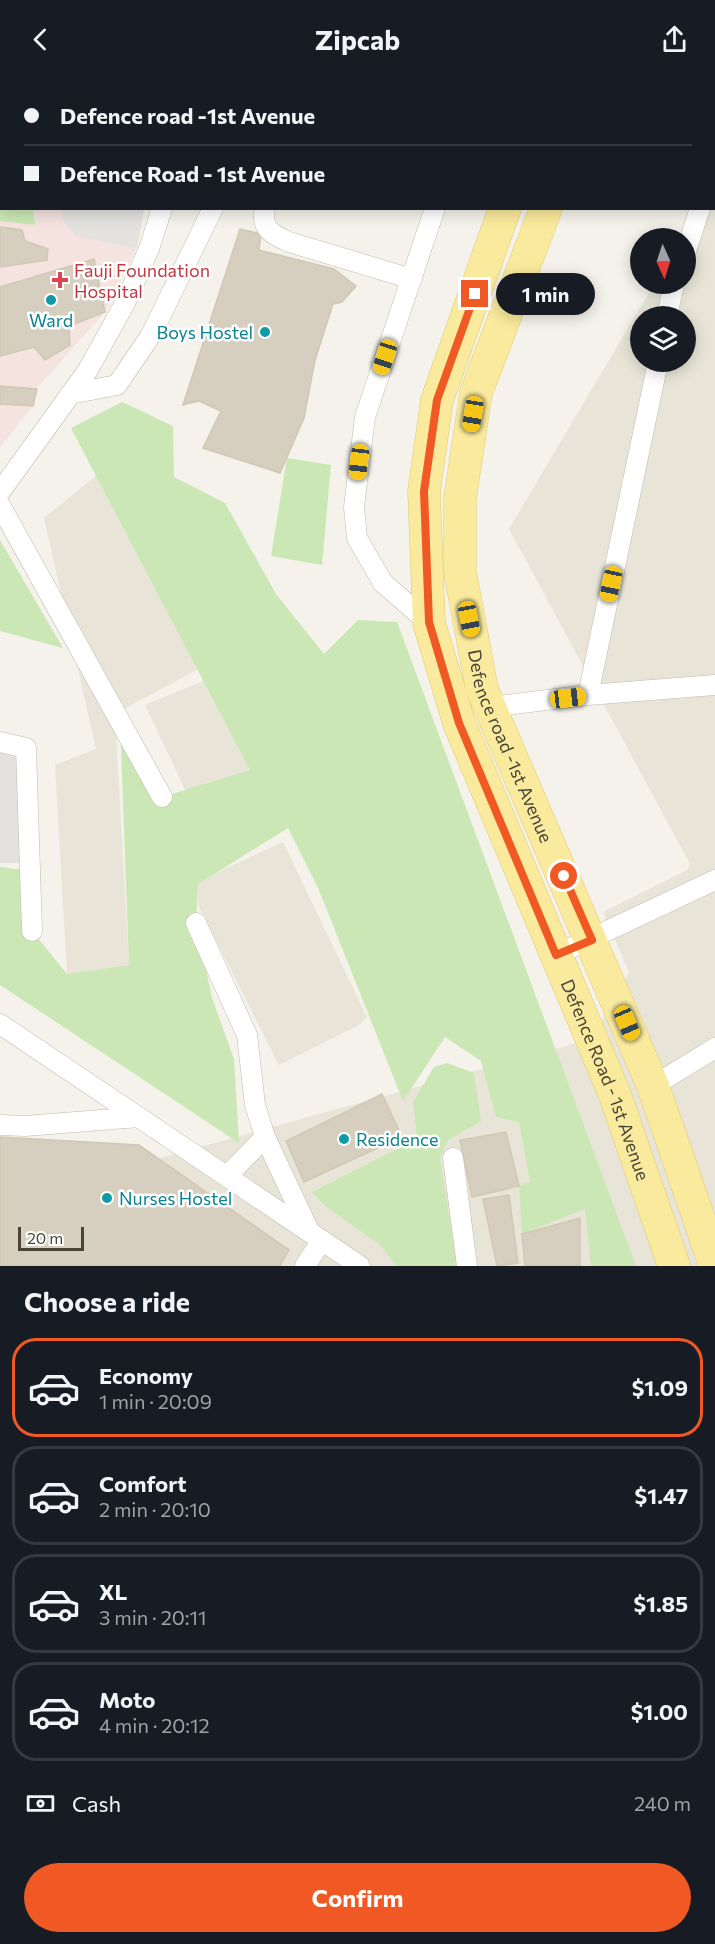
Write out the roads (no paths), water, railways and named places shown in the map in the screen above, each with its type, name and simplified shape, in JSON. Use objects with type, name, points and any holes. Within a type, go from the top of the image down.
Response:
[{"type":"main road","name":"Defence Road - 1st Avenue","points":[[504,210],[437,400],[424,491],[429,622],[459,723],[615,1095],[674,1266]]},
{"type":"main road","name":"Defence road -1st Avenue","points":[[545,210],[476,393],[460,498],[460,572],[482,689],[653,1086],[712,1245]]},
{"type":"street","points":[[0,492],[88,370],[125,303],[149,249],[161,210]]},
{"type":"street","points":[[70,394],[117,385],[151,335],[212,210]]},
{"type":"street","points":[[264,210],[264,225],[270,233],[289,242],[412,279]]},
{"type":"street","points":[[429,622],[383,583],[357,538],[354,507],[365,417],[434,210]]},
{"type":"street","points":[[693,228],[699,210]]},
{"type":"street","points":[[588,696],[656,372]]},
{"type":"street","points":[[0,505],[162,797]]},
{"type":"street","points":[[490,707],[715,685]]},
{"type":"street","points":[[0,742],[26,748],[32,931]]},
{"type":"street","points":[[556,955],[715,880]]},
{"type":"street","points":[[196,923],[247,1035],[255,1105],[265,1137],[316,1235],[305,1266]]},
{"type":"street","points":[[0,1023],[360,1266]]},
{"type":"street","points":[[653,1086],[715,1048]]},
{"type":"street","points":[[0,1125],[48,1125],[139,1117]]},
{"type":"street","points":[[227,1176],[265,1137]]},
{"type":"street","points":[[453,1158],[466,1266]]},
{"type":"place","name":"Fauji Foundation Hospital","points":[[60,280]]},
{"type":"place","name":"Ward","points":[[51,300]]},
{"type":"place","name":"Boys Hostel","points":[[265,332]]},
{"type":"place","name":"Residence","points":[[344,1139]]},
{"type":"place","name":"Nurses Hostel","points":[[107,1198]]}]
